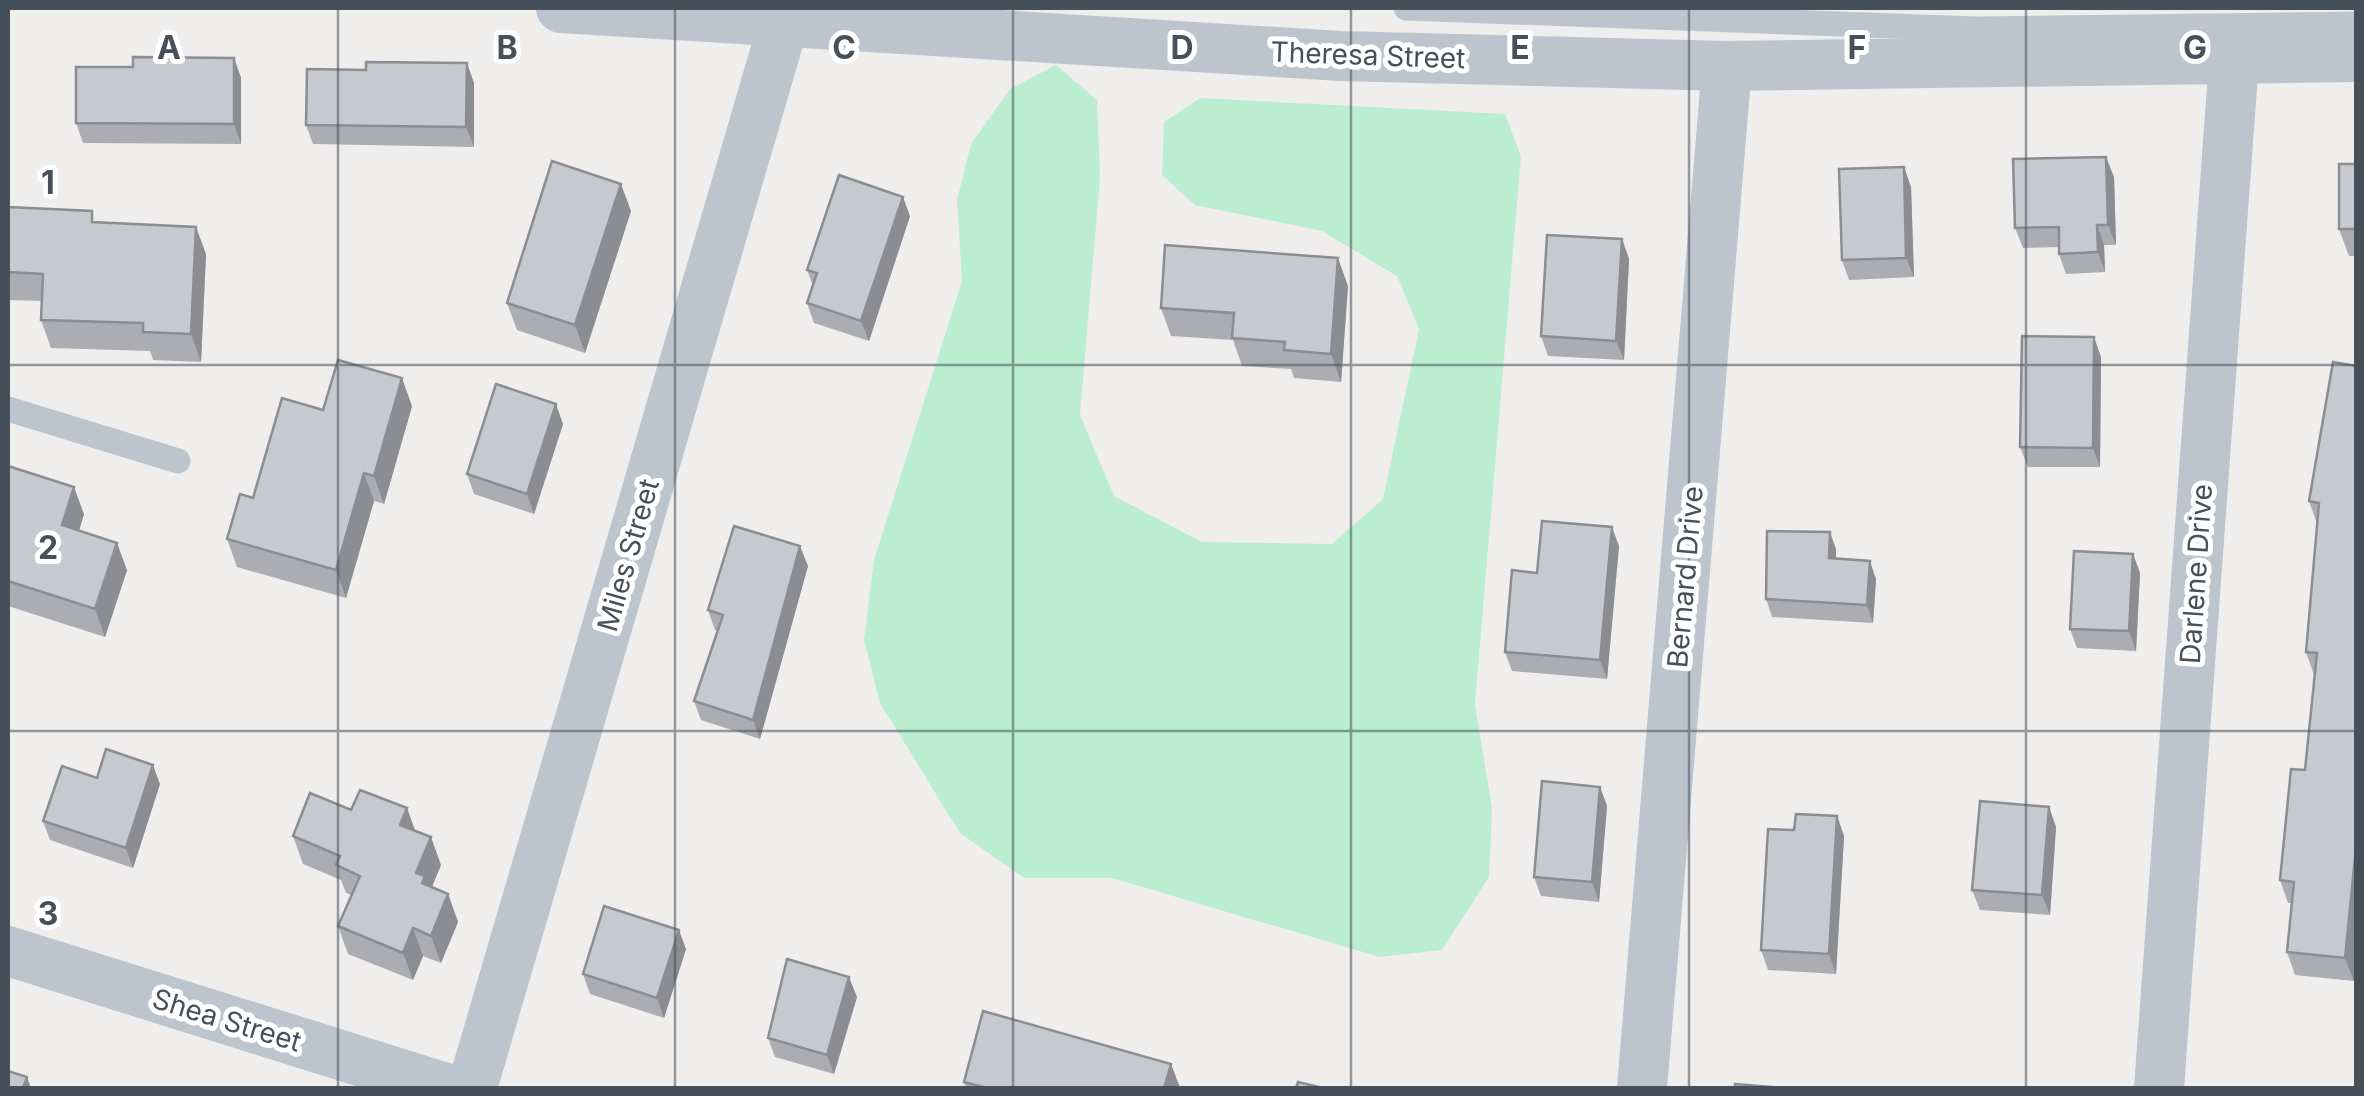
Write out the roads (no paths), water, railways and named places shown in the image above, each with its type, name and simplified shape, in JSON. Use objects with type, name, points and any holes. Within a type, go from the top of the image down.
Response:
[{"type":"street","name":"Theresa Street","points":[[561,8],[1341,56],[1727,66],[2356,57]]},
{"type":"street","name":"Miles Street","points":[[472,1088],[784,22]]},
{"type":"street","name":"Darlene Drive","points":[[2159,1088],[2234,60]]},
{"type":"street","name":"Bernard Drive","points":[[1642,1088],[1727,66]]},
{"type":"street","name":"Shea Street","points":[[8,950],[446,1088]]},
{"type":"lane","points":[[1406,8],[1976,29],[2356,24]]},
{"type":"lane","points":[[8,409],[178,462]]}]
